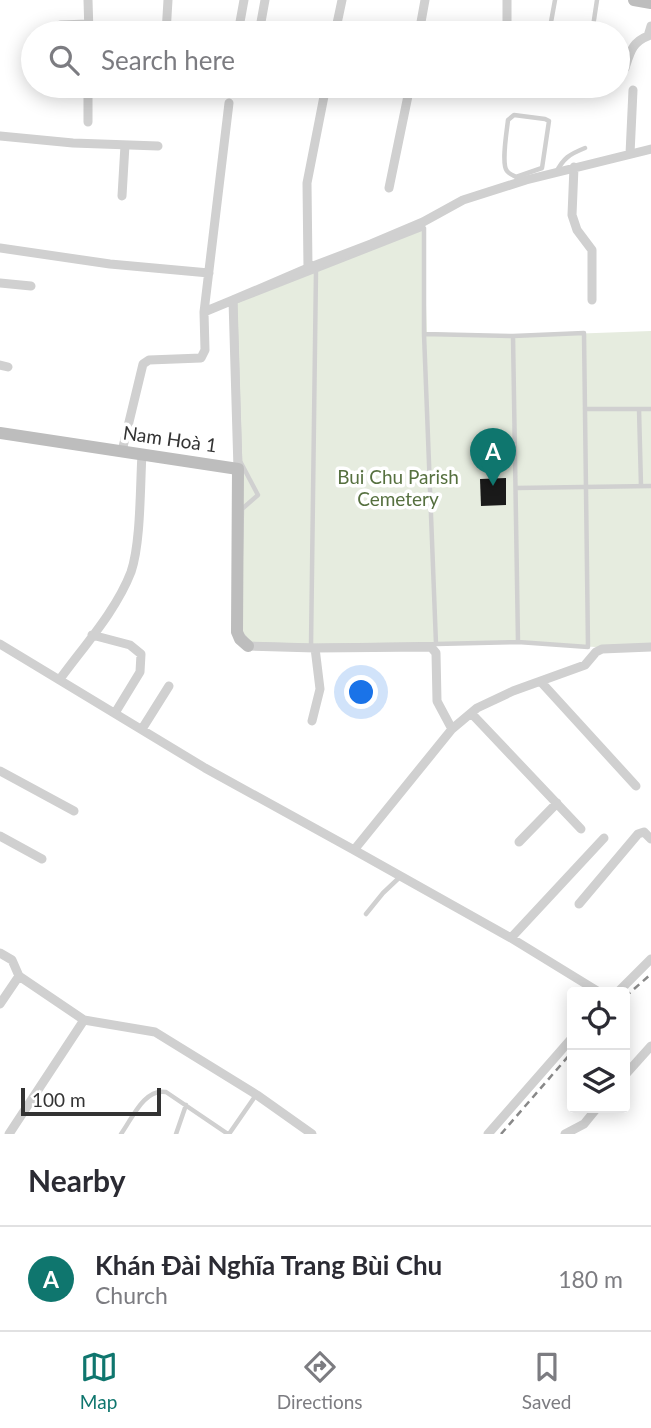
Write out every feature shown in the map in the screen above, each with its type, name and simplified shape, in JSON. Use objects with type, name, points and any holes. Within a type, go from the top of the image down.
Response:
[{"type":"street","points":[[88,0],[88,21]]},
{"type":"street","points":[[167,21],[168,0]]},
{"type":"street","points":[[240,21],[244,0]]},
{"type":"street","points":[[261,21],[265,0]]},
{"type":"street","points":[[338,21],[342,0]]},
{"type":"street","points":[[422,21],[425,0]]},
{"type":"street","points":[[507,21],[508,0]]},
{"type":"street","points":[[634,0],[650,2]]},
{"type":"street","points":[[630,54],[637,41],[648,36],[651,26]]},
{"type":"street","points":[[631,154],[633,90]]},
{"type":"street","points":[[88,98],[88,122]]},
{"type":"street","points":[[312,269],[307,183],[324,98]]},
{"type":"street","points":[[389,188],[408,98]]},
{"type":"street","points":[[122,451],[142,364],[149,360],[201,358],[205,350],[204,312],[229,103]]},
{"type":"street","points":[[0,136],[73,143],[158,146]]},
{"type":"street","points":[[122,196],[125,145]]},
{"type":"street","points":[[204,312],[402,231],[463,200],[526,180],[651,149]]},
{"type":"street","points":[[574,167],[572,215],[577,230],[592,250],[592,300]]},
{"type":"street","points":[[0,248],[110,264],[209,273]]},
{"type":"street","points":[[0,283],[31,286]]},
{"type":"street","points":[[233,300],[238,469]]},
{"type":"street","name":"Nam Hoà 1","points":[[0,433],[238,469],[237,632],[248,646]]},
{"type":"street","points":[[60,680],[112,607],[132,569],[142,454]]},
{"type":"street","points":[[92,635],[130,645],[141,654],[140,672],[115,713]]},
{"type":"street","points":[[0,644],[205,768],[511,938],[591,987]]},
{"type":"street","points":[[248,646],[434,648],[437,701],[452,729]]},
{"type":"street","points":[[312,721],[320,689],[313,647]]},
{"type":"street","points":[[354,850],[452,729],[487,702],[585,665],[602,649],[649,650]]},
{"type":"street","points":[[541,682],[636,786]]},
{"type":"street","points":[[142,729],[169,686]]},
{"type":"street","points":[[471,713],[582,829]]},
{"type":"street","points":[[0,771],[74,811]]},
{"type":"street","points":[[519,842],[557,803]]},
{"type":"street","points":[[579,904],[638,834],[644,832],[651,839]]},
{"type":"street","points":[[0,836],[42,859]]},
{"type":"street","points":[[511,938],[604,838]]},
{"type":"street","points":[[0,953],[12,960],[19,976],[84,1020],[155,1032],[257,1095],[312,1134]]},
{"type":"street","points":[[623,987],[651,959]]},
{"type":"street","points":[[0,1004],[19,976]]},
{"type":"street","points":[[9,1134],[84,1020]]},
{"type":"street","points":[[488,1134],[567,1044]]},
{"type":"street","points":[[630,1069],[651,1046]]},
{"type":"street","points":[[565,1134],[584,1124],[593,1113]]},
{"type":"lane","points":[[551,21],[555,0]]},
{"type":"lane","points":[[594,21],[597,0]]},
{"type":"lane","points":[[516,177],[542,169],[547,120],[514,115],[509,118],[504,166],[508,172],[516,177],[526,180]]},
{"type":"lane","points":[[555,174],[562,160],[585,148]]},
{"type":"lane","points":[[424,334],[513,336],[584,333],[587,647],[518,642],[436,644],[313,647],[250,644],[239,631],[242,509],[258,495],[240,461],[236,302],[312,269],[424,228],[424,334],[436,644]]},
{"type":"lane","points":[[312,269],[313,647]]},
{"type":"lane","points":[[513,336],[518,642]]},
{"type":"lane","points":[[586,409],[651,409]]},
{"type":"lane","points":[[639,409],[641,486]]},
{"type":"lane","points":[[516,488],[651,486]]},
{"type":"lane","points":[[366,914],[401,876]]},
{"type":"lane","points":[[121,1134],[147,1097],[155,1092],[166,1092],[229,1134],[257,1095]]},
{"type":"lane","points":[[176,1134],[186,1105]]},
{"type":"green space","name":"Bui Chu Parish Cemetery","points":[[423,222],[427,332],[513,336],[651,331],[651,645],[608,648],[514,641],[248,646],[237,632],[233,300]]},
{"type":"building","points":[[506,478],[506,505],[481,506],[480,479]]},
{"type":"railway","points":[[630,993],[651,974]]},
{"type":"railway","points":[[501,1134],[567,1058]]},
{"type":"place","name":"Khán Đài Nghĩa Trang Bùi Chu","points":[[493,486]]}]
